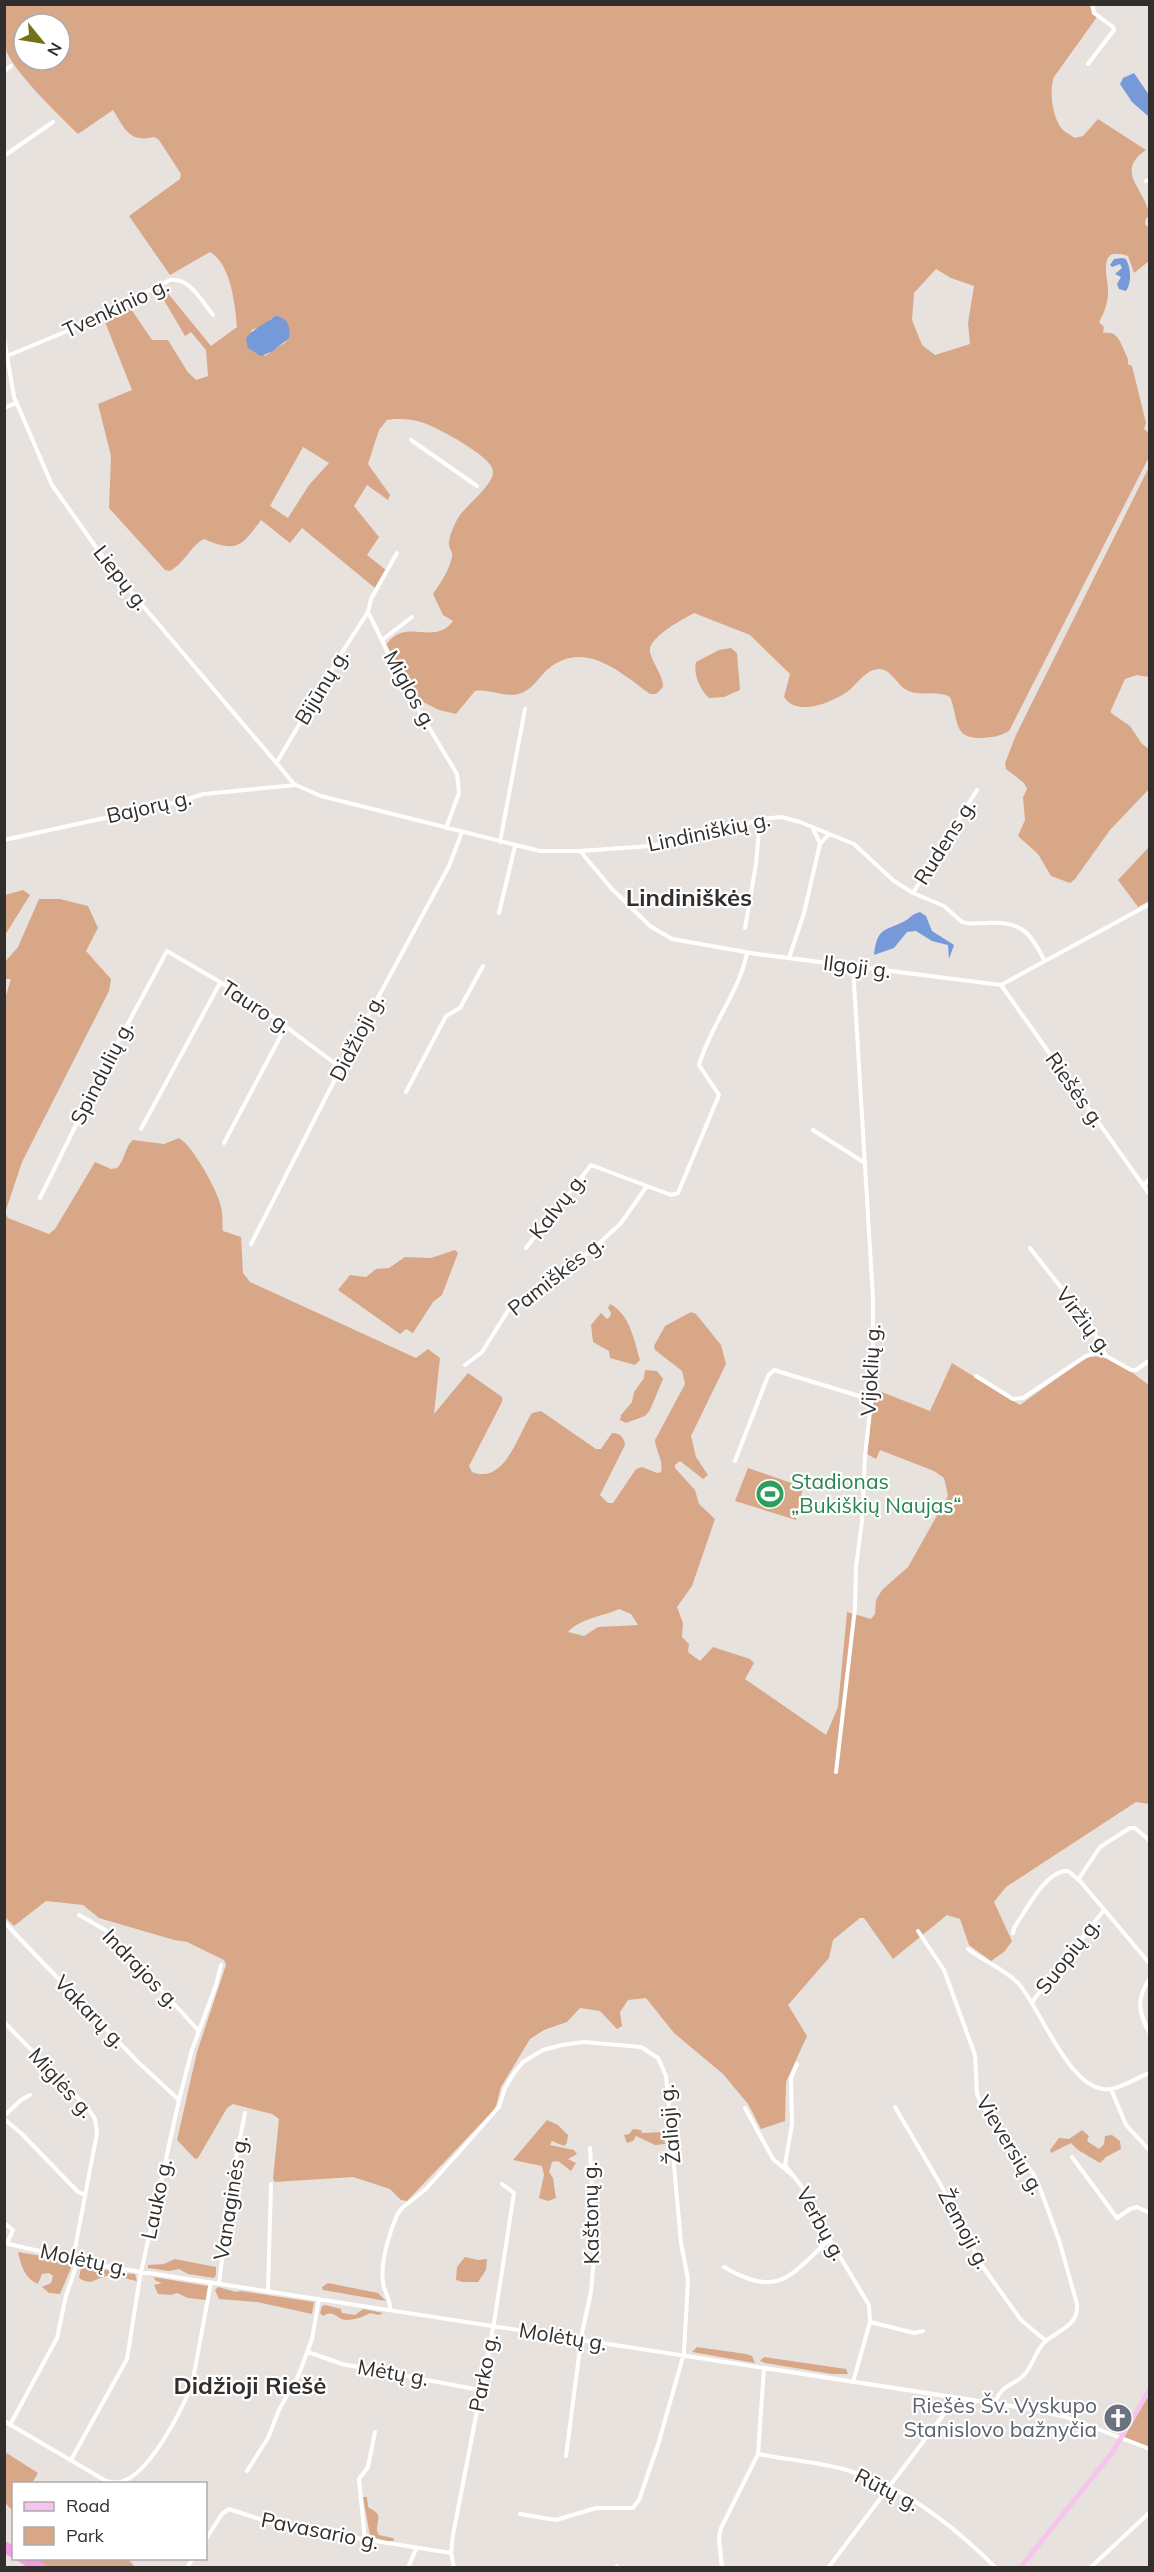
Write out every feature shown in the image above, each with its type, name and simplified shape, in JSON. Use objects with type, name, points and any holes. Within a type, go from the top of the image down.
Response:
[{"type":"highway","points":[[21,2560],[34,2568]]},
{"type":"highway","points":[[31,2560],[45,2568]]},
{"type":"main road","points":[[1020,2568],[1112,2453],[1149,2389]]},
{"type":"street","points":[[1088,64],[1114,30],[1094,13],[1092,4]]},
{"type":"street","points":[[4,71],[11,66]]},
{"type":"street","points":[[4,156],[53,122]]},
{"type":"street","name":"Tvenkinio g.","points":[[7,356],[81,324],[170,280],[176,279],[186,283],[213,315]]},
{"type":"street","name":"Liepų g.","points":[[4,338],[16,403],[52,485],[110,567],[296,785]]},
{"type":"street","points":[[4,408],[16,403]]},
{"type":"street","points":[[411,440],[477,486]]},
{"type":"street","points":[[368,612],[370,599],[397,554]]},
{"type":"street","name":"Bijūnų g.","points":[[277,762],[368,612]]},
{"type":"street","name":"Miglos g.","points":[[368,612],[408,691],[457,774],[459,793],[446,828]]},
{"type":"street","points":[[382,640],[412,617]]},
{"type":"street","points":[[500,842],[525,709]]},
{"type":"street","name":"Lindiniškių g.","points":[[296,785],[321,796],[540,851],[580,851],[650,846],[704,837],[760,819],[782,817],[854,844],[882,872],[913,893],[944,906],[966,923],[1004,922],[1018,925],[1031,937],[1044,960]]},
{"type":"street","name":"Bajorų g.","points":[[4,840],[178,802],[204,794],[296,785]]},
{"type":"street","name":"Rudens g.","points":[[913,893],[976,790]]},
{"type":"street","points":[[745,928],[756,864],[760,819]]},
{"type":"street","points":[[813,828],[820,844]]},
{"type":"street","name":"Didžioji g.","points":[[250,1244],[449,866],[462,832]]},
{"type":"street","points":[[789,958],[804,913],[820,844],[829,834]]},
{"type":"street","points":[[499,913],[514,846]]},
{"type":"street","name":"Ilgoji g.","points":[[580,851],[611,888],[659,933],[672,939],[747,953],[1001,985]]},
{"type":"street","points":[[1001,985],[1149,904]]},
{"type":"street","name":"Tauro g.","points":[[167,951],[249,999],[341,1068]]},
{"type":"street","name":"Spindulių g.","points":[[40,1197],[104,1068],[167,951]]},
{"type":"street","points":[[647,1186],[671,1195],[678,1193],[719,1095],[699,1065],[711,1033],[738,983],[747,953]]},
{"type":"street","points":[[406,1092],[446,1016],[460,1008],[483,966]]},
{"type":"street","name":"Vijoklių g.","points":[[836,1772],[855,1608],[865,1456],[872,1400],[873,1299],[853,966]]},
{"type":"street","points":[[141,1129],[220,983]]},
{"type":"street","name":"Riešės g.","points":[[1001,985],[1149,1196]]},
{"type":"street","points":[[224,1143],[286,1026]]},
{"type":"street","points":[[813,1130],[866,1163]]},
{"type":"street","name":"Kalvų g.","points":[[526,1248],[591,1165],[647,1186]]},
{"type":"street","points":[[1143,1186],[1149,1178]]},
{"type":"street","name":"Pamiškės g.","points":[[465,1365],[482,1352],[510,1309],[592,1250],[621,1223],[647,1186]]},
{"type":"street","name":"Viržių g.","points":[[1030,1248],[1090,1326],[1106,1356],[1131,1370],[1136,1370],[1149,1360]]},
{"type":"street","points":[[976,1376],[1012,1399],[1023,1398],[1086,1356],[1095,1353],[1106,1356]]},
{"type":"street","points":[[735,1461],[768,1376],[774,1370],[872,1400]]},
{"type":"street","points":[[1078,1880],[1100,1847],[1130,1828],[1135,1828],[1149,1841]]},
{"type":"street","points":[[1014,1934],[1014,1928],[1052,1875],[1060,1871],[1068,1871],[1149,1964]]},
{"type":"street","name":"Suopių g.","points":[[1032,2002],[1104,1910]]},
{"type":"street","name":"Indrajos g.","points":[[79,1915],[106,1931],[198,2030]]},
{"type":"street","name":"Vakarų g.","points":[[4,1922],[137,2061],[179,2100]]},
{"type":"street","name":"Vieversių g.","points":[[918,1931],[944,1970],[975,2055],[977,2094],[983,2107],[1034,2175],[1059,2240],[1077,2314],[1072,2322],[1046,2341],[1025,2373],[1006,2386],[995,2403]]},
{"type":"street","name":"Suopių g.","points":[[968,1949],[1017,1981],[1076,2073],[1095,2086],[1111,2089]]},
{"type":"street","name":"Lauko g.","points":[[71,2460],[127,2359],[142,2272],[179,2100],[198,2030],[213,1994],[221,1965]]},
{"type":"street","points":[[1149,1978],[1140,1993],[1138,2002],[1149,2034]]},
{"type":"street","name":"Miglės g.","points":[[5,2022],[75,2094],[95,2119],[97,2133],[73,2259]]},
{"type":"street","name":"Žalioji g.","points":[[390,2310],[390,2301],[383,2282],[383,2271],[397,2216],[402,2208],[426,2189],[499,2108],[508,2080],[518,2067],[543,2050],[562,2045],[594,2042],[633,2045],[648,2050],[658,2058],[666,2076],[680,2234],[688,2279],[683,2355],[658,2445],[636,2506],[626,2510],[596,2508],[556,2520],[520,2514]]},
{"type":"street","name":"Verbų g.","points":[[797,2064],[791,2078],[792,2124],[785,2165],[802,2187],[829,2240],[869,2305],[870,2322]]},
{"type":"street","points":[[1149,2073],[1111,2089],[1126,2125],[1149,2151]]},
{"type":"street","points":[[30,2096],[21,2100],[4,2118],[78,2192],[84,2195]]},
{"type":"street","name":"Žemoji g.","points":[[894,2107],[963,2223],[978,2260],[1021,2320],[1046,2341]]},
{"type":"street","points":[[745,2108],[773,2159],[786,2172],[795,2177]]},
{"type":"street","name":"Vanaginės g.","points":[[219,2283],[244,2113]]},
{"type":"street","name":"Kaštonų g.","points":[[566,2456],[591,2292],[595,2245],[591,2148]]},
{"type":"street","points":[[1072,2157],[1117,2218],[1137,2207],[1149,2213]]},
{"type":"street","points":[[268,2291],[271,2184]]},
{"type":"street","name":"Parko g.","points":[[454,2568],[451,2553],[456,2515],[493,2326],[514,2193],[502,2184]]},
{"type":"street","points":[[4,2223],[14,2230],[6,2243]]},
{"type":"street","points":[[724,2267],[753,2279],[774,2283],[792,2275],[829,2240]]},
{"type":"street","name":"Molėtų g.","points":[[6,2243],[142,2272],[1058,2414],[1149,2449]]},
{"type":"street","points":[[10,2425],[51,2352],[78,2260]]},
{"type":"street","name":"Vanaginės g.","points":[[4,2421],[106,2481],[120,2482],[138,2470],[154,2453],[177,2416],[192,2385],[211,2282]]},
{"type":"street","points":[[247,2471],[268,2438],[279,2410],[299,2374],[308,2352],[319,2299]]},
{"type":"street","points":[[853,2382],[870,2322],[914,2333],[923,2331]]},
{"type":"street","name":"Mėtų g.","points":[[308,2352],[342,2364],[480,2390]]},
{"type":"street","points":[[722,2568],[719,2538],[721,2528],[758,2454],[764,2368]]},
{"type":"street","points":[[828,2568],[950,2406],[952,2397]]},
{"type":"street","points":[[365,2540],[359,2479],[368,2467],[375,2432]]},
{"type":"street","name":"Rūtų g.","points":[[758,2454],[850,2471],[888,2488],[924,2508],[996,2568]]},
{"type":"street","name":"Pavasario g.","points":[[207,2537],[222,2514],[229,2509],[281,2526],[451,2553]]},
{"type":"street","points":[[1090,2568],[1149,2512]]},
{"type":"street","points":[[408,2568],[416,2548]]},
{"type":"green space","points":[[4,5],[1090,5],[1097,17],[1054,77],[1052,104],[1059,125],[1075,138],[1083,136],[1098,119],[1146,150],[1136,158],[1132,174],[1144,199],[1149,217],[1146,218],[1145,224],[1149,228],[1149,261],[1134,273],[1128,256],[1117,254],[1107,259],[1108,299],[1099,322],[1104,327],[1103,333],[1111,333],[1121,342],[1128,364],[1132,366],[1146,423],[1144,429],[1149,433],[1149,457],[1009,731],[999,736],[981,738],[965,735],[958,726],[950,697],[910,692],[902,687],[891,674],[880,669],[870,672],[847,692],[832,700],[814,706],[797,706],[784,697],[790,674],[750,635],[694,613],[660,635],[651,647],[651,657],[663,682],[663,687],[656,694],[650,694],[601,662],[575,657],[561,661],[548,669],[524,692],[511,695],[475,691],[456,714],[439,710],[421,701],[386,645],[402,633],[437,632],[453,621],[443,615],[433,594],[451,562],[449,541],[455,524],[489,483],[493,471],[491,465],[475,451],[431,426],[415,421],[387,420],[379,430],[368,464],[390,495],[388,500],[367,485],[354,506],[379,537],[367,555],[386,570],[375,588],[302,528],[290,543],[261,520],[243,542],[224,546],[204,539],[195,545],[176,567],[170,571],[165,570],[109,508],[111,456],[98,404],[132,390],[103,317],[127,308],[131,309],[152,340],[168,340],[187,371],[196,380],[208,376],[206,350],[191,332],[185,336],[158,290],[163,288],[166,291],[211,346],[237,327],[231,285],[223,266],[210,252],[170,275],[129,216],[180,179],[181,174],[159,140],[154,137],[133,136],[113,110],[78,134],[20,72],[72,72],[72,12],[12,12],[12,61],[3,37]],"holes":[[[936,269],[951,278],[974,286],[968,323],[970,344],[935,355],[922,345],[912,320],[914,293]],[[272,318],[286,342],[265,356],[251,330],[264,326]],[[303,447],[329,463],[309,485],[288,518],[270,506]]]},
{"type":"green space","points":[[1149,467],[1149,677],[1137,675],[1125,679],[1111,713],[1130,726],[1142,744],[1149,749],[1149,789],[1110,830],[1070,883],[1051,876],[1038,854],[1018,836],[1025,820],[1023,797],[1027,789],[1024,783],[1006,769],[1005,763],[1016,735]]},
{"type":"green space","points":[[731,648],[737,653],[740,690],[724,697],[709,698],[698,682],[696,662],[719,650]]},
{"type":"green space","points":[[1149,847],[1149,901],[1138,907],[1118,880]]},
{"type":"green space","points":[[23,890],[30,895],[5,935],[5,895]]},
{"type":"green space","points":[[39,899],[60,899],[88,906],[98,928],[86,951],[111,979],[109,991],[22,1162],[5,1213],[8,1218],[49,1234],[55,1229],[95,1162],[111,1169],[117,1168],[133,1140],[164,1144],[179,1138],[198,1159],[215,1191],[222,1210],[223,1231],[241,1237],[243,1273],[250,1282],[416,1358],[428,1349],[440,1358],[434,1414],[468,1373],[502,1397],[502,1402],[469,1466],[472,1472],[483,1474],[502,1465],[532,1413],[541,1411],[596,1449],[601,1449],[612,1433],[623,1438],[625,1445],[600,1495],[608,1503],[613,1503],[636,1469],[642,1467],[657,1473],[661,1472],[655,1440],[685,1384],[682,1371],[655,1350],[654,1346],[665,1326],[691,1312],[696,1314],[721,1345],[726,1364],[691,1436],[696,1457],[708,1475],[703,1479],[680,1461],[675,1465],[675,1468],[695,1490],[699,1504],[715,1519],[692,1586],[677,1607],[683,1623],[682,1637],[689,1644],[688,1652],[700,1661],[713,1647],[750,1659],[754,1663],[745,1679],[826,1735],[838,1707],[847,1612],[871,1619],[875,1614],[876,1600],[882,1590],[908,1567],[948,1496],[944,1478],[934,1471],[880,1450],[876,1459],[867,1454],[874,1389],[930,1411],[952,1363],[1020,1405],[1084,1359],[1093,1357],[1102,1357],[1119,1364],[1149,1385],[1149,1804],[1136,1802],[1006,1887],[994,1902],[1012,1941],[1004,1952],[991,1961],[969,1945],[960,1919],[947,1915],[893,1959],[864,1918],[860,1918],[833,1940],[829,1958],[788,2005],[807,2036],[786,2082],[785,2121],[761,2129],[748,2104],[723,2074],[674,2033],[646,1998],[628,2000],[620,2012],[622,2026],[617,2029],[600,2011],[580,2008],[567,2022],[544,2030],[530,2039],[501,2087],[492,2112],[407,2201],[401,2200],[390,2189],[353,2177],[275,2182],[273,2179],[279,2119],[272,2114],[233,2104],[227,2108],[198,2158],[195,2159],[177,2140],[197,2052],[226,1965],[224,1960],[187,1942],[99,1918],[83,1905],[46,1901],[14,1926],[5,1917],[4,1002],[11,979],[5,979],[5,962],[18,947]],"holes":[[[619,1609],[631,1614],[638,1625],[598,1627],[584,1636],[568,1632],[585,1621]]]},
{"type":"green space","points":[[455,1250],[458,1253],[442,1295],[433,1302],[413,1333],[406,1329],[400,1334],[338,1290],[350,1275],[366,1277],[376,1269],[389,1268],[405,1257],[431,1258]]},
{"type":"green space","points":[[610,1304],[622,1314],[630,1328],[640,1360],[635,1365],[610,1358],[609,1351],[593,1342],[591,1325],[601,1313],[607,1319],[610,1317],[611,1313],[608,1308]]},
{"type":"green space","points":[[645,1370],[657,1371],[663,1379],[650,1410],[645,1416],[626,1423],[620,1420],[621,1415],[632,1402],[634,1392],[644,1378]]},
{"type":"green space","name":"Stadionas „Bukiškių Naujas“","points":[[748,1468],[803,1487],[796,1520],[735,1501]]},
{"type":"green space","points":[[547,2120],[558,2125],[568,2135],[564,2146],[552,2141],[550,2145],[574,2150],[577,2154],[568,2159],[576,2163],[571,2171],[558,2161],[552,2162],[549,2172],[553,2178],[556,2198],[548,2201],[539,2198],[544,2175],[542,2166],[513,2160]]},
{"type":"green space","points":[[633,2129],[641,2130],[642,2133],[663,2132],[665,2144],[655,2145],[636,2136],[633,2141],[627,2143],[624,2135],[629,2134]]},
{"type":"green space","points":[[1082,2130],[1089,2136],[1087,2141],[1099,2149],[1104,2144],[1105,2136],[1112,2135],[1120,2141],[1121,2149],[1100,2163],[1071,2143],[1051,2153],[1050,2150],[1059,2138],[1069,2139]]},
{"type":"green space","points":[[18,2252],[65,2260],[71,2268],[60,2294],[49,2293],[42,2287],[51,2283],[53,2276],[49,2273],[42,2274],[38,2284],[30,2279],[22,2267]]},
{"type":"green space","points":[[465,2257],[478,2260],[487,2259],[486,2270],[478,2282],[456,2280],[457,2267]]},
{"type":"green space","points":[[175,2259],[216,2267],[216,2275],[214,2278],[188,2274],[179,2269],[169,2271],[148,2268],[148,2265],[164,2264]]},
{"type":"green space","points":[[86,2265],[135,2274],[137,2281],[109,2276],[87,2281],[79,2278],[81,2267]]},
{"type":"green space","points":[[153,2277],[208,2286],[206,2300],[188,2298],[177,2293],[158,2294],[154,2285],[162,2283]]},
{"type":"green space","points":[[328,2283],[378,2293],[386,2301],[323,2290],[322,2287]]},
{"type":"green space","points":[[218,2287],[236,2292],[314,2302],[312,2314],[257,2302],[219,2299],[215,2290]]},
{"type":"green space","points":[[322,2306],[341,2309],[342,2313],[355,2315],[363,2309],[383,2313],[379,2315],[370,2313],[346,2320],[332,2314],[323,2316],[320,2313]]},
{"type":"green space","points":[[697,2347],[746,2354],[752,2356],[755,2363],[692,2352]]},
{"type":"green space","points":[[764,2357],[846,2369],[848,2374],[832,2374],[765,2363],[760,2361]]},
{"type":"green space","points":[[1149,2393],[1149,2447],[1124,2437]]},
{"type":"green space","points":[[5,2452],[38,2473],[33,2482],[12,2482],[12,2510],[5,2503]]},
{"type":"green space","points":[[363,2497],[367,2497],[368,2507],[378,2515],[379,2535],[393,2538],[394,2541],[385,2541],[370,2536]]},
{"type":"green space","points":[[36,2560],[129,2560],[135,2567],[49,2567]]},
{"type":"water","points":[[1134,73],[1149,95],[1148,116],[1132,102],[1120,84],[1123,78]]},
{"type":"water","points":[[1114,259],[1126,259],[1130,271],[1126,291],[1119,289],[1117,284],[1121,277],[1115,274],[1122,268],[1120,264],[1112,267],[1110,265]]},
{"type":"water","points":[[275,316],[283,318],[288,323],[289,338],[273,351],[261,356],[248,348],[246,339],[254,330]]},
{"type":"water","points":[[920,912],[926,916],[932,931],[954,945],[949,959],[948,945],[932,941],[916,931],[907,932],[894,948],[874,955],[877,940],[882,932]]},
{"type":"place","name":"Stadionas „Bukiškių Naujas“","points":[[770,1494]]},
{"type":"place","name":"Riešės Šv. Vyskupo Stanislovo bažnyčia","points":[[1118,2418]]},
{"type":"district","name":"Lindiniškės","points":[[689,898]]},
{"type":"district","name":"Didžioji Riešė","points":[[250,2386]]}]
